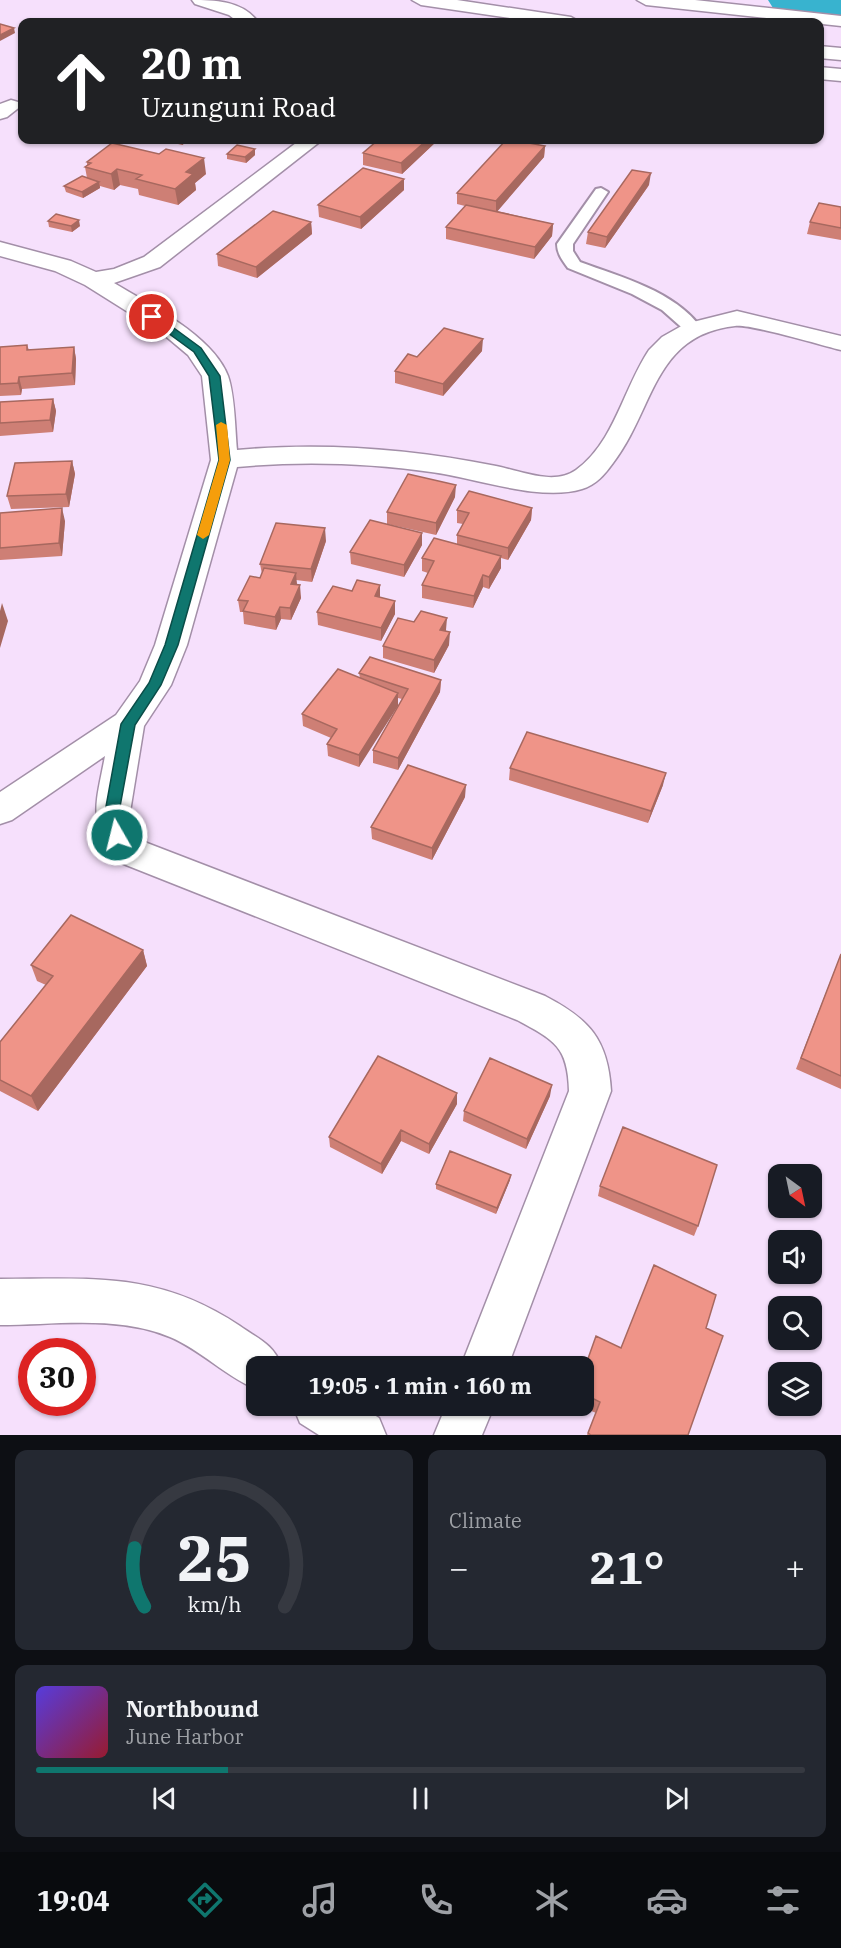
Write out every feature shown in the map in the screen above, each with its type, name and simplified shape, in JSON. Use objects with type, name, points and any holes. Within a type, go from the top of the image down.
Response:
[{"type":"main road","points":[[420,0],[544,18]]},
{"type":"main road","points":[[646,0],[813,18]]},
{"type":"main road","points":[[213,1],[235,11],[244,18]]},
{"type":"main road","points":[[824,19],[841,21]]},
{"type":"main road","points":[[824,52],[841,54]]},
{"type":"main road","points":[[824,73],[841,75]]},
{"type":"main road","points":[[93,280],[120,275],[152,262],[307,144]]},
{"type":"main road","points":[[0,249],[63,266],[93,280],[172,329],[197,350],[215,376],[225,460],[171,645],[155,685],[128,724],[0,810]]},
{"type":"main road","points":[[225,460],[273,454],[407,461],[468,469],[546,486],[566,485],[584,478],[605,458],[657,355],[671,342],[694,329],[737,318],[841,343]]},
{"type":"main road","points":[[128,724],[112,812],[117,835],[134,854],[531,1008],[560,1023],[578,1040],[591,1065],[590,1091],[489,1356]]},
{"type":"main road","points":[[0,1302],[86,1300],[144,1307],[194,1324],[246,1358]]},
{"type":"main road","points":[[333,1416],[362,1435]]},
{"type":"main road","points":[[458,1435],[466,1416]]},
{"type":"lane","points":[[601,192],[565,244],[569,260],[574,265],[650,293],[681,314],[694,329]]},
{"type":"building","points":[[0,24],[14,28],[0,35]]},
{"type":"building","points":[[111,144],[159,154],[166,149],[204,158],[186,172],[193,174],[175,189],[136,179],[142,175],[117,169],[111,174],[85,167],[91,163],[87,162]]},
{"type":"building","points":[[373,144],[422,144],[401,163],[363,153]]},
{"type":"building","points":[[502,144],[545,146],[496,201],[457,193]]},
{"type":"building","points":[[237,145],[255,149],[245,157],[227,154]]},
{"type":"building","points":[[363,168],[404,179],[360,217],[318,205]]},
{"type":"building","points":[[632,170],[651,173],[607,237],[588,232]]},
{"type":"building","points":[[82,176],[99,182],[82,192],[64,186]]},
{"type":"building","points":[[819,203],[841,207],[841,228],[810,222]]},
{"type":"building","points":[[466,205],[553,224],[535,247],[446,227]]},
{"type":"building","points":[[273,211],[311,222],[256,267],[217,254]]},
{"type":"building","points":[[56,214],[79,220],[71,226],[48,221]]},
{"type":"building","points":[[444,328],[483,339],[443,384],[395,371],[408,354],[417,357]]},
{"type":"building","points":[[27,345],[27,350],[74,347],[72,373],[19,377],[18,383],[0,384],[0,347]]},
{"type":"building","points":[[53,399],[50,420],[0,423],[0,402]]},
{"type":"building","points":[[72,461],[66,494],[7,496],[15,463]]},
{"type":"building","points":[[408,474],[456,485],[436,523],[387,512]]},
{"type":"building","points":[[469,491],[532,508],[508,548],[457,535],[469,513],[457,510]]},
{"type":"building","points":[[62,508],[59,543],[0,548],[0,513]]},
{"type":"building","points":[[370,520],[422,533],[404,565],[350,552]]},
{"type":"building","points":[[276,523],[325,528],[311,569],[260,564]]},
{"type":"building","points":[[434,538],[501,556],[489,577],[483,575],[474,596],[422,585],[434,561],[422,558]]},
{"type":"building","points":[[264,568],[296,573],[291,584],[300,585],[290,608],[280,607],[275,617],[243,611],[248,601],[238,600],[250,576],[260,578]]},
{"type":"building","points":[[357,580],[380,585],[375,596],[395,601],[381,628],[317,612],[333,586],[352,591]]},
{"type":"building","points":[[421,611],[447,618],[440,630],[450,632],[434,660],[383,646],[398,618],[414,622]]},
{"type":"building","points":[[370,657],[441,680],[398,758],[373,750],[408,689],[359,673]]},
{"type":"building","points":[[338,669],[398,693],[359,755],[327,744],[337,729],[302,714]]},
{"type":"building","points":[[527,732],[666,773],[651,811],[510,768]]},
{"type":"building","points":[[408,765],[466,785],[432,848],[371,827]]},
{"type":"building","points":[[71,915],[143,950],[31,1096],[0,1080],[0,1042],[53,976],[31,965]]},
{"type":"building","points":[[841,954],[841,1076],[801,1058]]},
{"type":"building","points":[[378,1056],[457,1093],[429,1144],[401,1130],[381,1164],[329,1137]]},
{"type":"building","points":[[490,1058],[552,1085],[527,1139],[464,1111]]},
{"type":"building","points":[[623,1127],[717,1165],[698,1226],[600,1186]]},
{"type":"building","points":[[450,1151],[511,1175],[497,1208],[436,1184]]},
{"type":"building","points":[[654,1265],[716,1295],[706,1328],[723,1336],[688,1435],[591,1435],[588,1433],[600,1402],[594,1399],[594,1356],[589,1356],[596,1336],[621,1348]]},
{"type":"waterway","points":[[786,0],[841,6]]},
{"type":"slow traffic","points":[[203,535],[225,460],[221,425]]},
{"type":"route","points":[[117,835],[112,812],[128,724],[155,685],[171,645],[225,460],[215,376],[197,350],[172,329],[152,317]]}]
